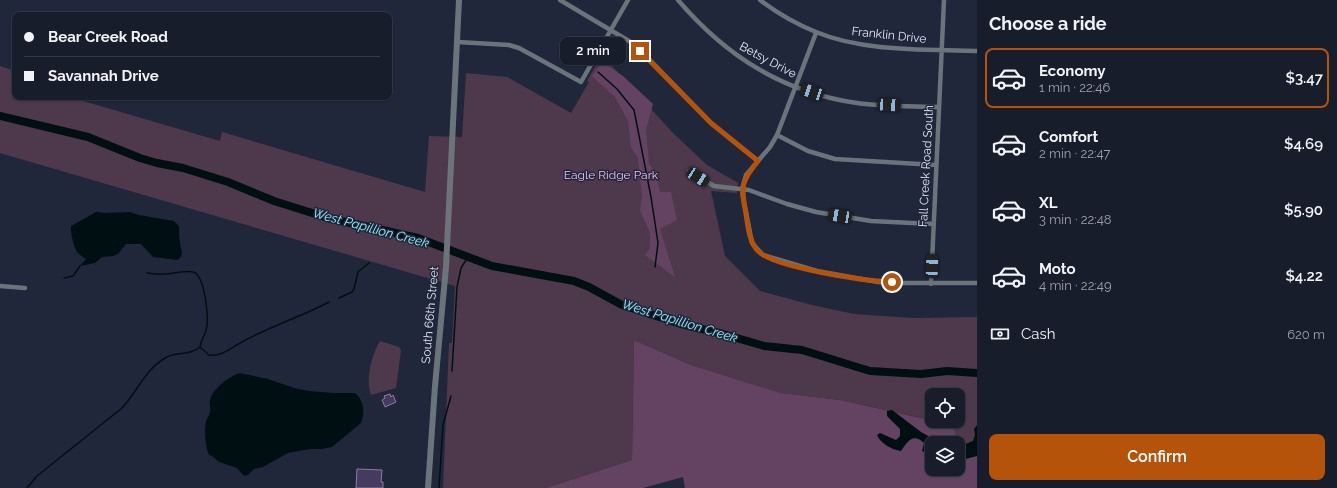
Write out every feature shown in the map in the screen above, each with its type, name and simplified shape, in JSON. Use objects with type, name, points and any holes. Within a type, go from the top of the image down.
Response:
[{"type":"street","name":"South 66th Street","points":[[428,488],[434,393],[446,267],[459,0]]},
{"type":"street","points":[[560,0],[629,41],[648,57],[711,123],[758,161]]},
{"type":"street","points":[[458,42],[509,45],[519,48],[581,82],[628,0]]},
{"type":"street","name":"Betsy Drive","points":[[678,0],[708,33],[730,51],[755,67],[795,86],[839,100],[858,103],[939,107]]},
{"type":"street","name":"Franklin Drive","points":[[760,0],[790,20],[816,33],[849,42],[876,46],[977,51]]},
{"type":"street","name":"Fall Creek Road South","points":[[931,284],[944,0]]},
{"type":"street","points":[[816,33],[777,136],[770,147],[746,175],[742,189],[752,243],[757,251],[776,260],[816,271],[878,282],[931,284],[977,283]]},
{"type":"street","points":[[777,136],[808,151],[835,159],[936,165]]},
{"type":"street","points":[[689,171],[714,186],[742,189],[816,212],[851,218],[933,224]]},
{"type":"street","points":[[0,286],[25,288]]},
{"type":"green space","name":"Eagle Ridge Park","points":[[600,58],[612,66],[672,132],[707,165],[738,183],[737,193],[711,191],[725,256],[760,291],[812,305],[854,314],[913,318],[977,317],[977,447],[965,447],[965,436],[956,436],[954,428],[965,428],[965,388],[925,388],[925,418],[840,400],[781,393],[691,365],[634,340],[632,460],[546,488],[443,488],[449,343],[452,343],[455,286],[0,153],[0,66],[12,70],[12,100],[79,100],[220,141],[222,132],[425,192],[429,136],[462,137],[466,73],[507,77],[571,113],[589,82],[587,81]]},
{"type":"green space","points":[[380,341],[399,347],[401,351],[396,388],[371,395],[369,389],[370,367],[374,353]]},
{"type":"shaded area","points":[[602,62],[623,76],[653,104],[646,130],[649,164],[656,173],[660,192],[671,192],[677,220],[660,229],[675,277],[645,255],[650,248],[650,233],[640,210],[642,196],[638,158],[631,147],[628,121],[615,97],[592,76]]},
{"type":"shaded area","points":[[96,212],[130,212],[174,221],[179,226],[179,239],[182,253],[181,257],[177,260],[153,257],[141,244],[126,244],[118,254],[102,257],[95,263],[80,266],[86,259],[78,253],[75,248],[71,226]]},
{"type":"shaded area","points":[[634,340],[691,365],[781,393],[840,400],[925,419],[925,428],[954,428],[956,436],[925,436],[925,476],[965,476],[965,447],[977,447],[977,488],[685,488],[683,477],[643,488],[546,488],[632,460]]},
{"type":"shaded area","points":[[240,373],[268,379],[294,388],[309,391],[355,393],[360,399],[363,407],[361,423],[332,447],[288,453],[263,467],[254,469],[248,475],[244,476],[237,468],[219,462],[209,455],[205,434],[205,425],[210,412],[210,402],[212,396],[222,383]]},
{"type":"shaded area","points":[[892,410],[928,436],[925,436],[925,452],[922,451],[924,443],[916,438],[910,440],[901,451],[890,448],[881,441],[877,435],[880,433],[896,440],[900,436],[900,429],[887,416],[887,411]]},
{"type":"shaded area","points":[[977,425],[977,456],[965,459],[965,444],[973,441],[975,435],[974,429]]},
{"type":"building","points":[[390,394],[391,397],[393,395],[396,402],[385,407],[382,400],[385,398],[384,396]]},
{"type":"building","points":[[357,469],[382,470],[381,482],[383,482],[383,488],[356,488]]},
{"type":"waterway","points":[[598,72],[617,89],[634,110],[651,197],[658,243],[655,267]]},
{"type":"waterway","name":"West Papillion Creek","points":[[0,116],[88,137],[140,158],[183,168],[228,182],[274,201],[328,218],[418,238],[492,266],[574,281],[589,287],[622,305],[681,324],[764,346],[802,350],[870,371],[921,374],[947,371],[977,373]]},
{"type":"waterway","name":"West Papillion Creek","points":[[378,234],[380,230]]},
{"type":"waterway","points":[[452,371],[457,287],[461,268],[468,257]]},
{"type":"waterway","points":[[339,298],[352,292],[358,272],[369,263]]},
{"type":"waterway","points":[[64,278],[73,276],[80,266]]},
{"type":"waterway","points":[[27,488],[37,476],[122,408],[158,363],[169,356],[192,352],[200,347],[206,329],[207,313],[203,288],[197,275],[193,272],[168,274],[147,273]]},
{"type":"waterway","points":[[200,347],[209,355],[218,355],[263,331],[329,302]]},
{"type":"waterway","points":[[439,488],[443,425],[451,396]]},
{"type":"route","points":[[640,51],[648,57],[683,96],[711,123],[758,161],[746,175],[742,189],[752,243],[757,251],[776,260],[816,271],[878,282],[892,282]]}]
